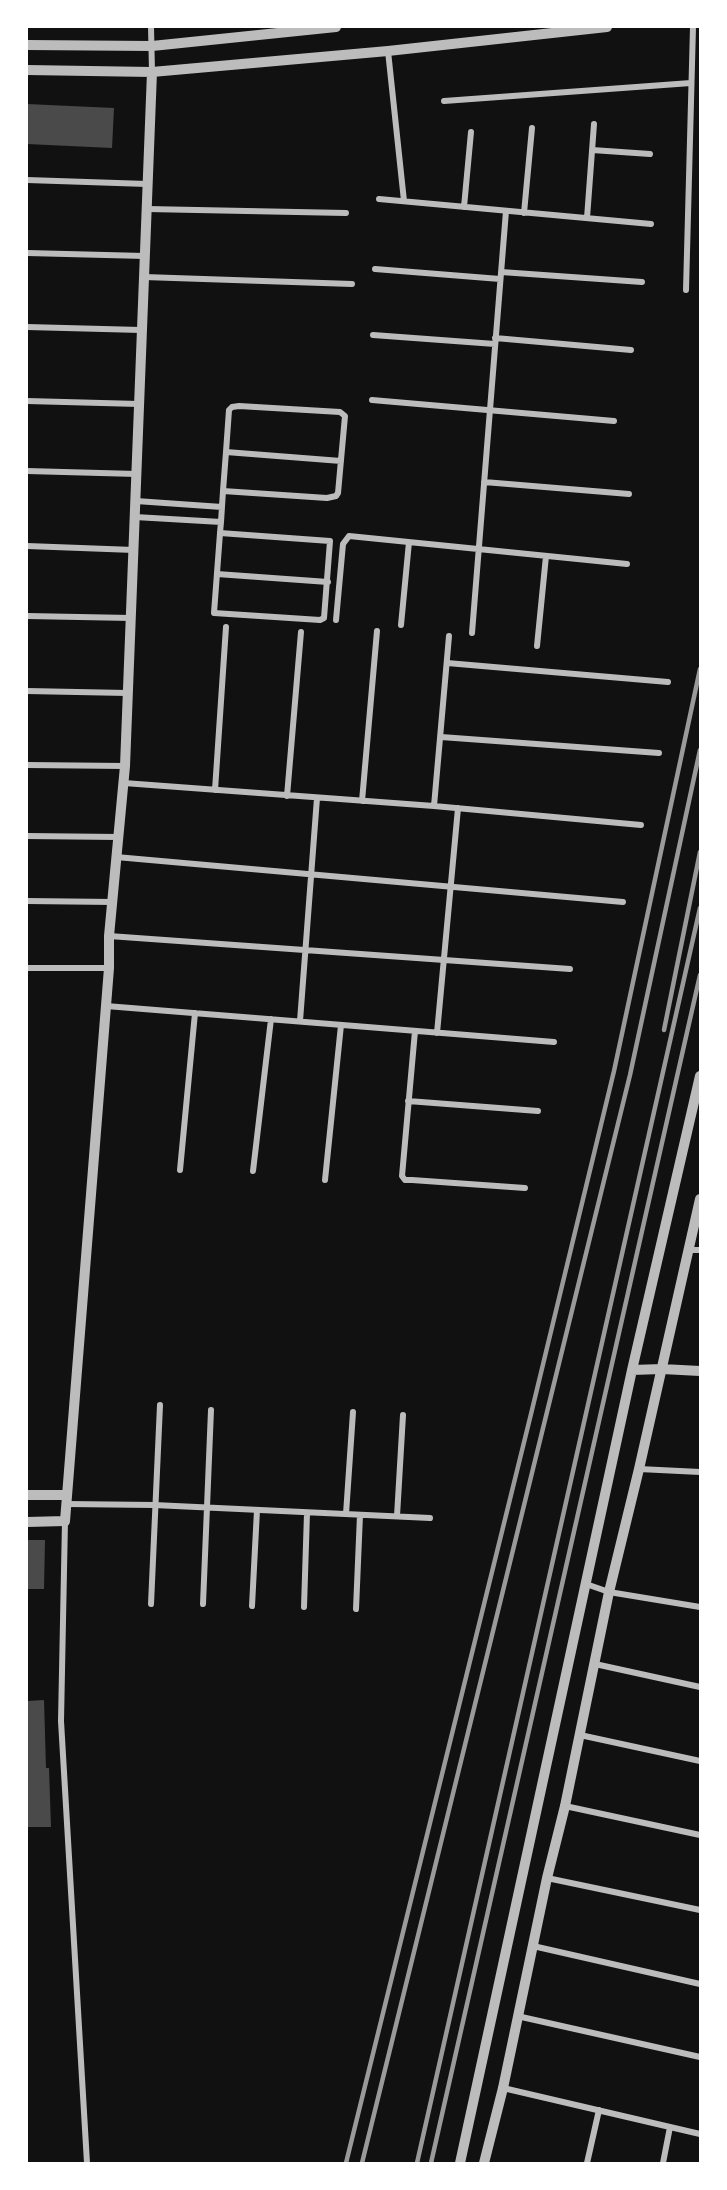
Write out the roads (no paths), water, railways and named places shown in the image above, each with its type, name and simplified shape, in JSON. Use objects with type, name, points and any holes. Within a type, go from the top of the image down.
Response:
[{"type":"street","points":[[87,2163],[61,1721],[65,1521],[109,968],[109,936],[125,766],[152,72],[151,27]]},
{"type":"street","points":[[27,45],[152,46],[336,27]]},
{"type":"street","points":[[27,70],[152,72],[388,51],[607,27]]},
{"type":"street","points":[[686,290],[693,27]]},
{"type":"street","points":[[388,51],[404,201]]},
{"type":"street","points":[[444,100],[691,83]]},
{"type":"street","points":[[587,218],[594,124]]},
{"type":"street","points":[[524,213],[532,128]]},
{"type":"street","points":[[464,207],[471,132]]},
{"type":"street","points":[[592,150],[650,154]]},
{"type":"street","points":[[27,180],[147,184]]},
{"type":"street","points":[[379,199],[651,224]]},
{"type":"street","points":[[147,209],[346,213]]},
{"type":"street","points":[[472,633],[506,211]]},
{"type":"street","points":[[27,253],[145,256]]},
{"type":"street","points":[[375,269],[642,282]]},
{"type":"street","points":[[144,277],[352,284]]},
{"type":"street","points":[[27,327],[141,330]]},
{"type":"street","points":[[373,335],[632,350]]},
{"type":"street","points":[[372,399],[614,421]]},
{"type":"street","points":[[27,401],[139,404]]},
{"type":"street","points":[[220,533],[328,539],[331,544],[324,618],[320,620],[214,614],[220,533],[221,522],[223,491],[229,410],[232,407],[340,412],[345,416],[338,493],[332,497],[223,491]]},
{"type":"street","points":[[226,452],[341,461]]},
{"type":"street","points":[[27,471],[137,474]]},
{"type":"street","points":[[484,482],[629,494]]},
{"type":"street","points":[[136,501],[222,507]]},
{"type":"street","points":[[135,517],[221,522]]},
{"type":"street","points":[[336,620],[343,544],[349,536],[627,564]]},
{"type":"street","points":[[401,625],[409,542]]},
{"type":"street","points":[[27,546],[134,550]]},
{"type":"street","points":[[537,646],[546,556]]},
{"type":"street","points":[[217,574],[328,582]]},
{"type":"street","points":[[27,616],[131,618]]},
{"type":"street","points":[[215,790],[226,627]]},
{"type":"street","points":[[362,801],[376,631]]},
{"type":"street","points":[[287,796],[301,632]]},
{"type":"street","points":[[434,806],[449,636]]},
{"type":"street","points":[[447,663],[668,682]]},
{"type":"street","points":[[27,691],[127,693]]},
{"type":"street","points":[[441,737],[659,753]]},
{"type":"street","points":[[27,765],[125,766]]},
{"type":"street","points":[[124,783],[434,806],[641,825]]},
{"type":"street","points":[[300,1021],[317,798]]},
{"type":"street","points":[[437,1033],[458,808]]},
{"type":"street","points":[[27,836],[118,837]]},
{"type":"street","points":[[116,857],[623,902]]},
{"type":"street","points":[[27,901],[114,902]]},
{"type":"street","points":[[109,936],[570,969]]},
{"type":"street","points":[[27,968],[109,968]]},
{"type":"street","points":[[106,1006],[554,1042]]},
{"type":"street","points":[[180,1170],[195,1013]]},
{"type":"street","points":[[253,1171],[271,1019]]},
{"type":"street","points":[[325,1180],[341,1025]]},
{"type":"street","points":[[415,1031],[401,1171],[405,1180],[525,1188]]},
{"type":"street","points":[[460,2163],[632,1370],[700,1077]]},
{"type":"street","points":[[408,1101],[538,1112]]},
{"type":"street","points":[[484,2163],[503,2088],[547,1878],[565,1806],[609,1592],[662,1369],[694,1250],[700,1199]]},
{"type":"street","points":[[632,1370],[700,1371]]},
{"type":"street","points":[[151,1604],[160,1405]]},
{"type":"street","points":[[203,1604],[211,1410]]},
{"type":"street","points":[[346,1514],[353,1412]]},
{"type":"street","points":[[398,1516],[404,1415]]},
{"type":"street","points":[[639,1469],[700,1472]]},
{"type":"street","points":[[27,1495],[67,1500],[154,1505],[430,1518]]},
{"type":"street","points":[[252,1606],[257,1510]]},
{"type":"street","points":[[304,1607],[307,1513]]},
{"type":"street","points":[[356,1609],[360,1515]]},
{"type":"street","points":[[27,1522],[65,1521]]},
{"type":"street","points":[[586,1584],[609,1592],[700,1607]]},
{"type":"street","points":[[595,1664],[700,1687]]},
{"type":"street","points":[[580,1735],[700,1761]]},
{"type":"street","points":[[565,1806],[700,1835]]},
{"type":"street","points":[[547,1878],[700,1910]]},
{"type":"street","points":[[533,1946],[700,1984]]},
{"type":"street","points":[[517,2016],[700,2057]]},
{"type":"street","points":[[503,2088],[700,2134]]},
{"type":"street","points":[[587,2163],[599,2110]]},
{"type":"street","points":[[663,2163],[670,2127]]},
{"type":"railway","points":[[346,2163],[614,1071],[700,669]]},
{"type":"railway","points":[[362,2163],[630,1075],[700,750]]},
{"type":"railway","points":[[664,1030],[700,852]]},
{"type":"railway","points":[[417,2163],[700,908]]},
{"type":"railway","points":[[431,2163],[700,975]]}]
